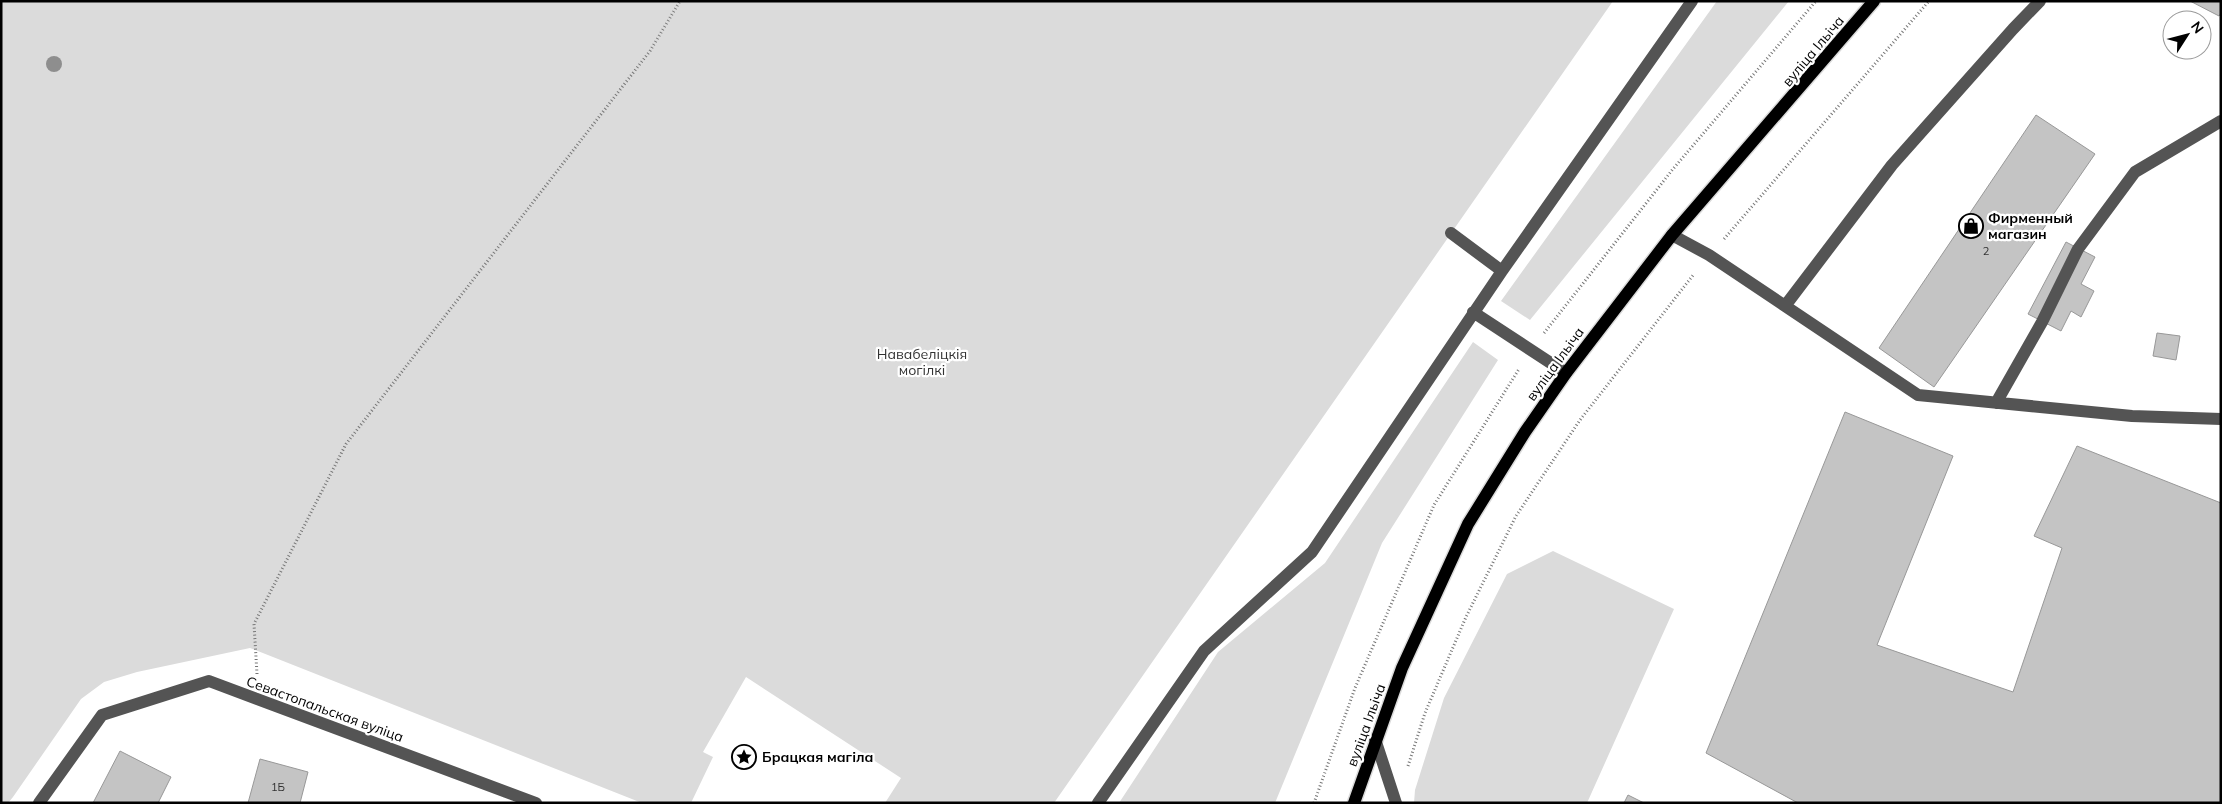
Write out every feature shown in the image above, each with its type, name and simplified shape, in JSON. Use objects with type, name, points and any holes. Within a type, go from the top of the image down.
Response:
[{"type":"main road","name":"вуліца Ільіча","points":[[1354,803],[1402,668],[1468,524],[1525,432],[1566,373],[1672,235],[1874,1]]},
{"type":"street","points":[[1098,803],[1204,651],[1312,552],[1473,312],[1692,1]]},
{"type":"street","points":[[1785,306],[1892,165],[2040,1]]},
{"type":"street","points":[[1996,403],[2042,322],[2078,249],[2135,172],[2221,121]]},
{"type":"street","points":[[1451,234],[1502,271]]},
{"type":"street","points":[[1672,235],[1785,306],[1918,395],[2132,416],[2221,418]]},
{"type":"street","points":[[1473,312],[1566,373]]},
{"type":"street","name":"Севастопальская вуліца","points":[[40,803],[102,715],[209,682],[536,803]]},
{"type":"street","points":[[1376,739],[1396,803]]},
{"type":"path","points":[[259,700],[254,624],[346,444],[650,51],[680,1]]},
{"type":"path","points":[[1408,767],[1426,713],[1466,617],[1516,516],[1580,420],[1666,307],[1708,256],[1929,1]]},
{"type":"green space","name":"Навабеліцкія могілкі","points":[[1,1],[1613,1],[1054,803],[885,803],[901,778],[746,677],[703,752],[713,757],[691,803],[642,803],[250,648],[137,672],[104,682],[81,699],[13,797],[8,803],[1,803]]},
{"type":"green space","points":[[1717,1],[1789,1],[1530,320],[1501,301]]},
{"type":"green space","points":[[1473,342],[1498,360],[1382,543],[1275,803],[1119,803],[1218,652],[1325,563]]},
{"type":"green space","points":[[1553,551],[1674,609],[1587,803],[1414,803],[1415,790],[1444,698],[1507,574]]},
{"type":"building","points":[[2190,1],[2221,1],[2221,13],[2219,16],[2212,12],[2212,10],[2207,10]]},
{"type":"building","points":[[2036,115],[2095,154],[1934,387],[1879,348]]},
{"type":"building","points":[[2066,242],[2095,257],[2081,284],[2094,291],[2081,317],[2071,311],[2061,331],[2028,314]]},
{"type":"building","points":[[2157,333],[2180,336],[2176,360],[2153,356]]},
{"type":"building","points":[[1845,412],[1953,456],[1877,645],[2013,692],[2062,548],[2034,536],[2077,446],[2221,503],[2221,803],[1798,803],[1706,753]]},
{"type":"building","points":[[120,751],[171,777],[158,803],[93,803]]},
{"type":"building","points":[[260,759],[308,772],[300,803],[248,803]]},
{"type":"building","points":[[1628,795],[1644,803],[1624,803]]},
{"type":"place","name":"Фирменный магазин","points":[[1971,226]]},
{"type":"place","name":"Брацкая магіла","points":[[744,757]]}]
